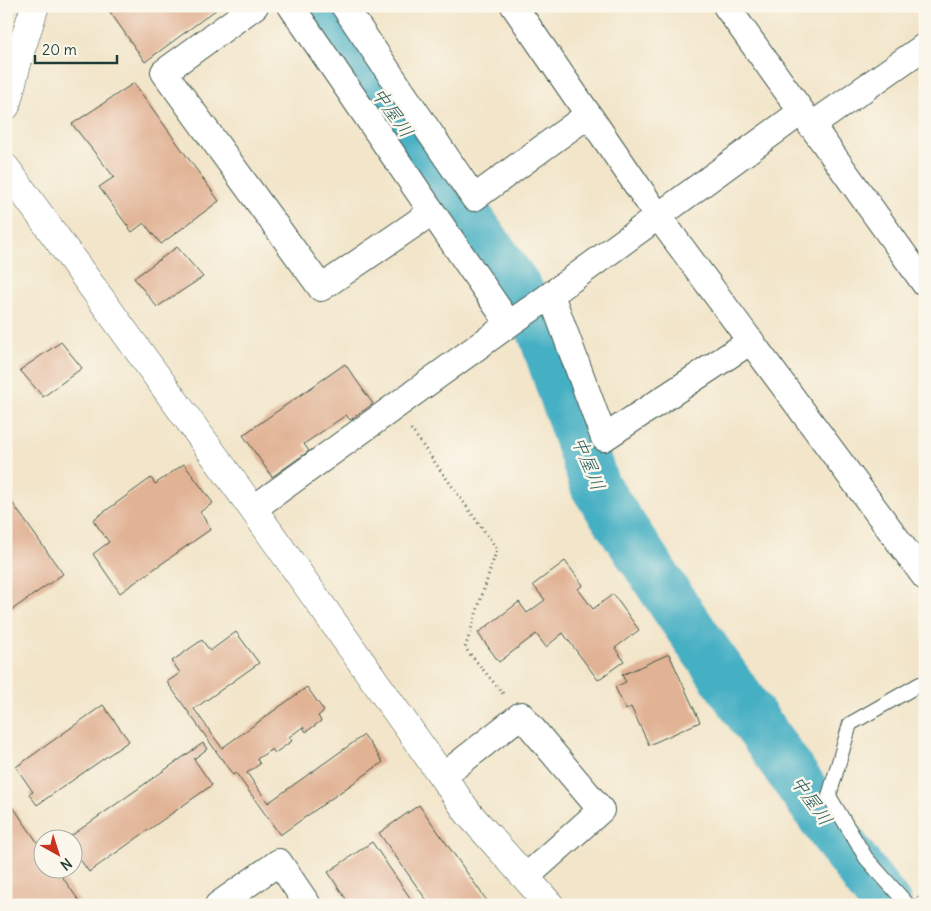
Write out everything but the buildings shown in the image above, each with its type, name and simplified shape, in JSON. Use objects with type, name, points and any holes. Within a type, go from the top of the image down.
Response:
[{"type":"main road","points":[[6,106],[34,6]]},
{"type":"main road","points":[[6,168],[253,509],[469,814],[550,905]]},
{"type":"street","points":[[255,6],[164,72],[322,288],[432,212]]},
{"type":"street","points":[[291,6],[432,212],[529,310],[604,438],[751,341]]},
{"type":"street","points":[[344,6],[474,198],[588,115]]},
{"type":"street","points":[[514,6],[658,216],[925,577]]},
{"type":"street","points":[[726,6],[925,284]]},
{"type":"street","points":[[253,509],[658,216],[806,119],[925,46]]},
{"type":"street","points":[[443,776],[521,715],[601,810],[526,877]]},
{"type":"street","points":[[218,905],[279,862],[308,905]]},
{"type":"lane","points":[[908,905],[866,858],[829,796],[850,724],[920,684],[925,683]]},
{"type":"lane","points":[[920,905],[925,902]]},
{"type":"path","points":[[395,406],[497,549],[465,648],[521,715]]},
{"type":"waterway","name":"中屋川","points":[[319,6],[515,285],[542,331],[595,486],[678,611],[844,848],[887,905]]}]
